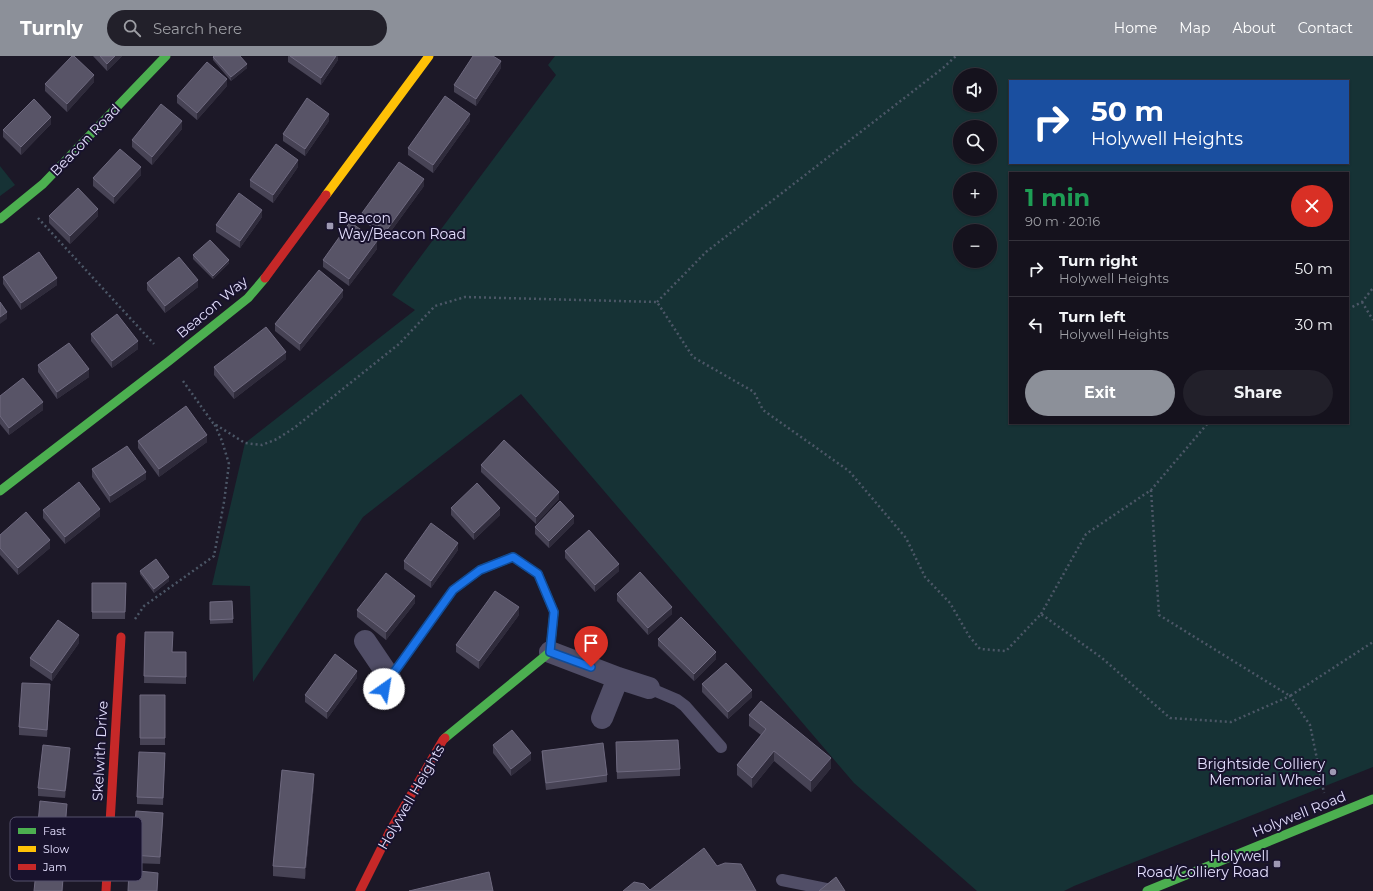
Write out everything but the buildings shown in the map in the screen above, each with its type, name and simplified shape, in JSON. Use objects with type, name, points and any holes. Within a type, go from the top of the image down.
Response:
[{"type":"street","name":"Beacon Road","points":[[0,219],[43,184],[166,56]]},
{"type":"street","name":"Beacon Way","points":[[0,491],[248,298],[263,280],[424,58]]},
{"type":"street","points":[[377,700],[390,678],[453,590],[480,570],[513,557],[538,574],[554,612],[550,652],[649,688]]},
{"type":"street","name":"Skelwith Drive","points":[[110,817],[121,637]]},
{"type":"street","points":[[365,641],[390,678]]},
{"type":"street","name":"Holywell Heights","points":[[360,891],[390,831],[443,740],[550,652]]},
{"type":"street","points":[[602,718],[618,678]]},
{"type":"street","name":"Holywell Road","points":[[1147,891],[1373,799]]},
{"type":"street","name":"Skelwith Drive","points":[[106,891],[107,881]]},
{"type":"lane","points":[[649,688],[677,700],[685,706],[721,747]]},
{"type":"lane","points":[[782,880],[836,891]]},
{"type":"path","points":[[213,423],[245,443],[262,445],[277,439],[294,428],[399,344],[435,306],[465,297],[657,302],[706,252],[943,68],[956,56]]},
{"type":"path","points":[[22,202],[169,361],[213,423],[222,441],[229,464],[214,556],[144,606],[121,637]]},
{"type":"path","points":[[1349,308],[1362,302],[1373,288]]},
{"type":"path","points":[[657,302],[693,357],[754,392],[763,410],[849,471],[906,538],[925,576],[950,603],[969,636],[980,649],[1006,651],[1041,614],[1086,534],[1151,490],[1207,424]]},
{"type":"path","points":[[1362,302],[1373,320]]},
{"type":"path","points":[[1151,490],[1159,615],[1290,696],[1310,725],[1329,817]]},
{"type":"path","points":[[1041,614],[1102,658],[1170,718],[1231,722],[1290,696],[1373,642]]},
{"type":"green space","points":[[555,56],[1373,56],[1373,767],[1064,891],[977,891],[854,783],[521,394],[363,517],[253,682],[250,586],[212,585],[245,443],[415,310],[392,295],[556,75],[548,65]]},
{"type":"green space","points":[[0,166],[15,185],[0,196]]},
{"type":"traffic: fast","points":[[0,219],[43,184],[166,56]]},
{"type":"traffic: fast","points":[[0,491],[248,298],[265,278]]},
{"type":"traffic: fast","points":[[377,700],[390,678],[453,590],[480,570],[513,557],[538,574],[554,612],[550,652],[445,738]]},
{"type":"traffic: fast","points":[[1147,891],[1373,799]]},
{"type":"traffic: slow","points":[[326,195],[429,56]]},
{"type":"traffic: jam","points":[[265,278],[326,195]]},
{"type":"traffic: jam","points":[[110,817],[121,637]]},
{"type":"traffic: jam","points":[[360,891],[390,831],[445,738]]},
{"type":"traffic: jam","points":[[106,891],[107,881]]},
{"type":"place","name":"Beacon Way/Beacon Road","points":[[330,226]]},
{"type":"place","name":"Brightside Colliery Memorial Wheel","points":[[1333,772]]},
{"type":"place","name":"Holywell Road/Colliery Road","points":[[1277,864]]},
{"type":"route","points":[[384,689],[390,678],[453,590],[480,570],[513,557],[538,574],[554,612],[550,652],[591,667]]}]
